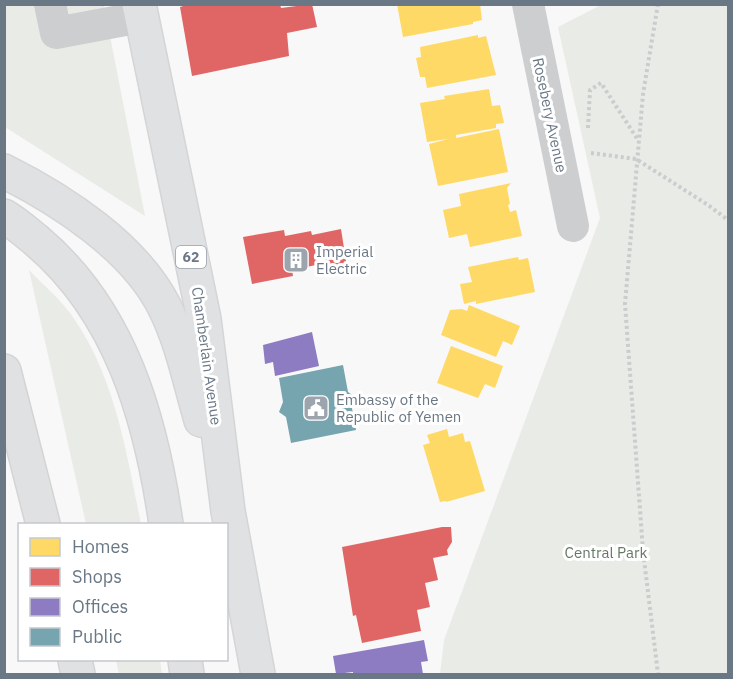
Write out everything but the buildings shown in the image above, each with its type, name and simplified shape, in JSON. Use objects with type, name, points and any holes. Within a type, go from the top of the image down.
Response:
[{"type":"main road","name":"Chamberlain Avenue","points":[[140,11],[204,320],[228,511],[258,675]]},
{"type":"main road","points":[[4,171],[58,200],[86,220],[132,262],[163,304],[173,326],[228,511]]},
{"type":"main road","points":[[4,216],[46,249],[74,277],[120,350],[147,426],[166,523]]},
{"type":"main road","points":[[4,371],[42,523]]},
{"type":"street","points":[[51,4],[56,33],[140,11]]},
{"type":"street","name":"Rosebery Avenue","points":[[528,4],[573,226]]},
{"type":"path","points":[[657,4],[636,159],[625,304],[643,551],[658,675]]},
{"type":"path","points":[[588,132],[590,90],[601,84],[639,141]]},
{"type":"path","points":[[587,153],[636,159],[729,220]]},
{"type":"green space","points":[[4,5],[104,5],[145,216],[5,127]]},
{"type":"green space","name":"Central Park","points":[[601,5],[728,5],[728,674],[440,674],[444,640],[600,218],[558,27]]},
{"type":"green space","points":[[29,270],[70,313],[85,337],[108,388],[124,442],[141,523],[86,523]]},
{"type":"green space","points":[[116,661],[160,661],[162,674],[119,674]]},
{"type":"place","name":"Imperial Electric","points":[[296,260]]},
{"type":"place","name":"Embassy of the Republic of Yemen","points":[[316,408]]}]
